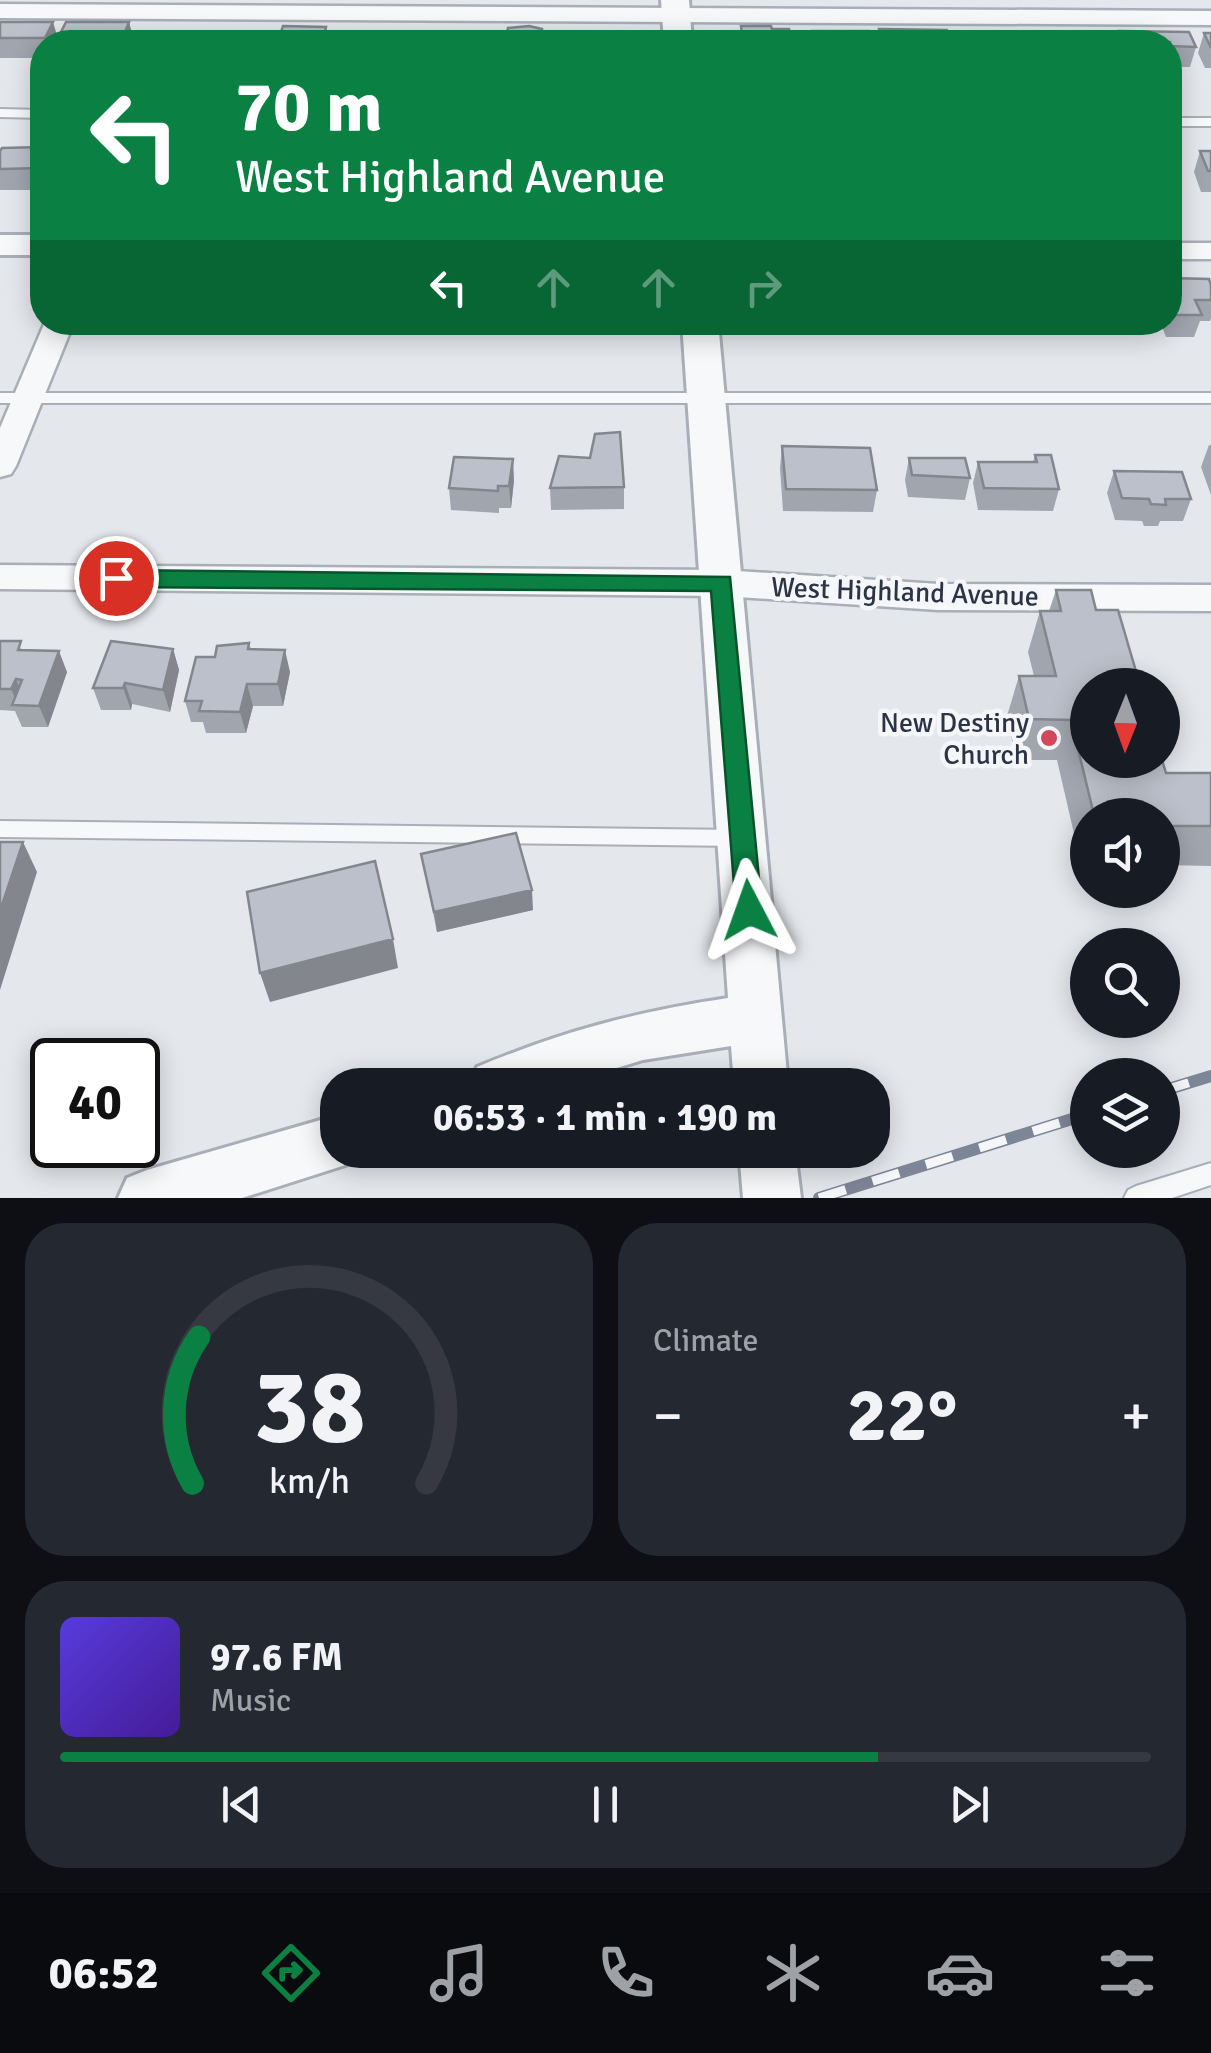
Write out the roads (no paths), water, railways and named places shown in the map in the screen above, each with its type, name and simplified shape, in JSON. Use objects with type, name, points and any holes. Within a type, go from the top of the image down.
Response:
[{"type":"street","points":[[0,10],[676,20],[1211,18]]},
{"type":"street","points":[[179,30],[186,12]]},
{"type":"street","points":[[0,245],[30,245]]},
{"type":"street","points":[[1182,251],[1211,251]]},
{"type":"street","points":[[0,466],[14,399],[52,335]]},
{"type":"street","points":[[701,335],[760,1068]]},
{"type":"street","name":"West Highland Avenue","points":[[0,577],[722,583],[938,597],[1211,598]]},
{"type":"street","points":[[537,1068],[643,1035],[756,1018]]},
{"type":"street","points":[[147,1198],[320,1147]]},
{"type":"street","points":[[769,1168],[772,1198]]},
{"type":"lane","points":[[0,113],[30,114]]},
{"type":"lane","points":[[1182,122],[1211,122]]},
{"type":"lane","points":[[14,399],[1211,398]]},
{"type":"lane","points":[[0,829],[744,838]]},
{"type":"lane","points":[[1136,1198],[1211,1174]]},
{"type":"railway","points":[[1180,1085],[1211,1076]]},
{"type":"railway","points":[[819,1198],[1070,1120]]},
{"type":"place","name":"New Destiny Church","points":[[1049,738]]}]
